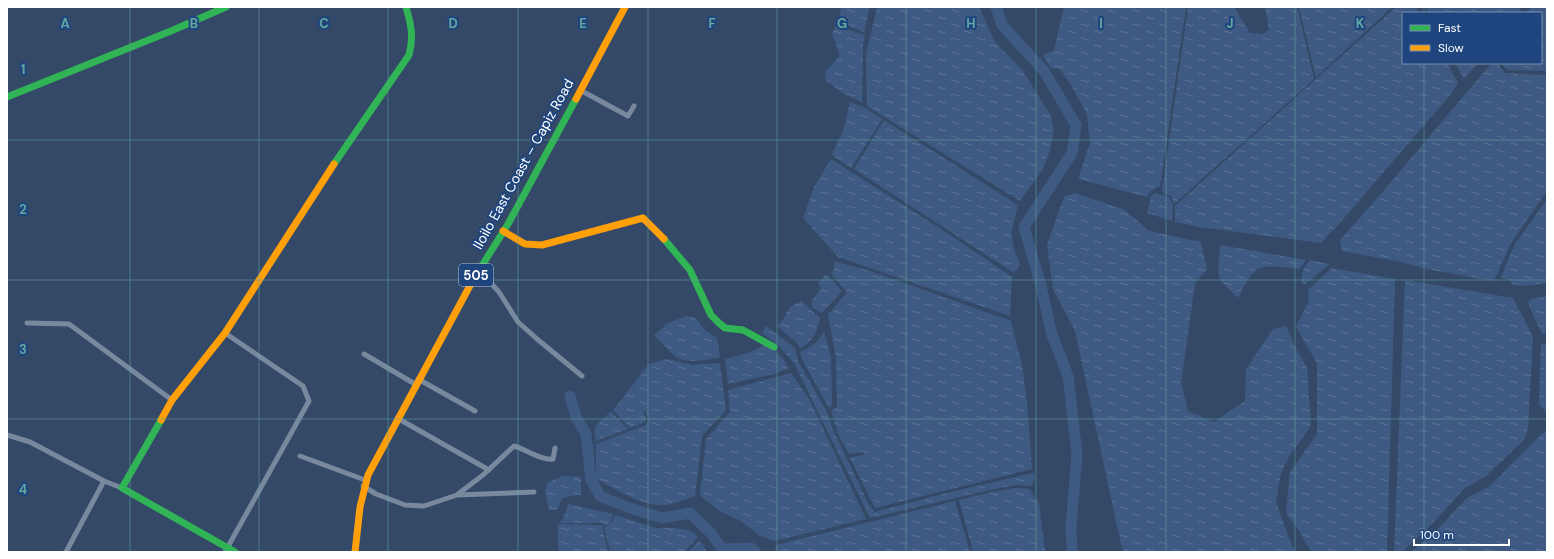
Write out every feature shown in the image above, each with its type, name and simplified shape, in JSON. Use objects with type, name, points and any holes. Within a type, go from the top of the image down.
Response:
[{"type":"street","points":[[7,97],[171,31],[226,7]]},
{"type":"street","points":[[122,488],[172,400],[225,333],[333,166],[409,55],[414,42],[412,26],[406,7]]},
{"type":"street","name":"Iloilo East Coast – Capiz Road","points":[[355,552],[357,523],[364,483],[417,381],[479,270],[503,231],[624,7]]},
{"type":"street","points":[[580,90],[628,116],[634,106]]},
{"type":"street","points":[[503,231],[525,244],[542,245],[643,218],[666,241],[690,270],[700,295],[711,315],[719,323],[725,328],[743,330],[774,347]]},
{"type":"street","points":[[479,270],[499,292],[518,322],[582,376]]},
{"type":"street","points":[[27,324],[69,324],[172,400]]},
{"type":"street","points":[[225,333],[303,386],[309,401],[226,550]]},
{"type":"street","points":[[364,354],[475,411]]},
{"type":"street","points":[[397,418],[489,470]]},
{"type":"street","points":[[7,435],[30,442],[104,481],[122,488],[226,550],[235,552]]},
{"type":"street","points":[[457,495],[489,470],[514,446],[523,448],[548,460],[553,459],[556,448]]},
{"type":"street","points":[[300,456],[364,483],[376,494],[405,505],[424,506],[457,495],[534,492]]},
{"type":"street","points":[[66,552],[104,481]]},
{"type":"water","points":[[841,7],[870,7],[864,32],[839,22]]},
{"type":"water","points":[[877,7],[979,7],[995,42],[1023,71],[1051,116],[1054,130],[1050,150],[1043,169],[1020,201],[867,106],[866,55]]},
{"type":"water","points":[[1064,7],[1186,7],[1160,186],[1151,191],[1147,197],[1078,179],[1090,143],[1087,114],[1070,83],[1060,69],[1051,68],[1043,55],[1054,50]]},
{"type":"water","points":[[1188,7],[1234,7],[1250,33],[1262,34],[1269,30],[1265,7],[1297,7],[1314,79],[1174,204],[1171,196],[1162,192]]},
{"type":"water","points":[[1299,7],[1392,7],[1316,77]]},
{"type":"water","points":[[1396,7],[1416,7],[1419,12],[1402,12],[1402,64],[1448,64],[1458,83],[1451,94],[1321,243],[1200,227],[1175,222],[1175,206]]},
{"type":"water","points":[[1425,7],[1518,7],[1522,12],[1428,12]]},
{"type":"water","points":[[1532,7],[1547,7],[1547,71],[1507,70],[1502,64],[1542,64],[1542,12],[1527,12]]},
{"type":"water","points":[[835,26],[865,35],[863,45],[862,102],[844,94],[826,81],[825,72],[840,56],[832,33]]},
{"type":"water","points":[[1456,64],[1477,64],[1464,79]]},
{"type":"water","points":[[1492,64],[1498,64],[1505,73],[1547,75],[1547,191],[1511,243],[1494,281],[1432,270],[1396,261],[1342,251],[1340,240],[1489,66]]},
{"type":"water","points":[[850,102],[863,107],[882,119],[851,168],[832,155],[844,128]]},
{"type":"water","points":[[884,120],[1018,205],[1011,233],[1014,250],[1020,265],[1014,273],[854,169]]},
{"type":"water","points":[[831,159],[947,233],[1012,277],[1010,316],[838,257],[803,218],[814,187]]},
{"type":"water","points":[[1075,193],[1125,210],[1149,231],[1201,242],[1207,269],[1195,283],[1181,383],[1188,411],[1214,422],[1245,401],[1246,369],[1273,329],[1286,326],[1297,351],[1307,367],[1311,426],[1290,455],[1281,473],[1276,502],[1291,544],[1296,552],[1124,552],[1075,331],[1053,289],[1047,245],[1064,197]]},
{"type":"water","points":[[1156,193],[1169,197],[1173,206],[1172,221],[1147,213],[1151,196]]},
{"type":"water","points":[[1547,199],[1547,283],[1523,286],[1512,284],[1511,281],[1501,277],[1514,246]]},
{"type":"water","points":[[1220,245],[1306,260],[1299,269],[1267,267],[1258,269],[1249,278],[1238,298],[1220,280],[1218,272]]},
{"type":"water","points":[[1310,260],[1330,264],[1304,285],[1301,281],[1303,270]]},
{"type":"water","points":[[835,261],[879,274],[1011,321],[1022,365],[1027,402],[1032,469],[875,508],[850,458],[865,454],[864,452],[849,454],[838,434],[831,411],[837,407],[836,358],[828,315],[847,292],[832,275]]},
{"type":"water","points":[[1332,268],[1395,279],[1387,552],[1311,552],[1300,532],[1286,513],[1290,472],[1317,434],[1317,363],[1296,327],[1309,300],[1308,290]]},
{"type":"water","points":[[826,274],[842,291],[822,313],[813,308],[811,302],[821,288],[818,283]]},
{"type":"water","points":[[1405,280],[1513,298],[1533,337],[1528,428],[1525,439],[1486,476],[1464,489],[1431,525],[1402,552],[1394,552]]},
{"type":"water","points":[[1547,296],[1547,333],[1542,334],[1528,303],[1530,299]]},
{"type":"water","points":[[801,301],[820,318],[818,328],[812,339],[800,348],[796,342],[777,326],[783,320],[790,307]]},
{"type":"water","points":[[686,316],[694,317],[706,331],[717,338],[720,357],[695,361],[680,359],[670,352],[654,335],[668,323]]},
{"type":"water","points":[[766,326],[795,348],[798,361],[827,412],[834,432],[869,505],[875,512],[946,493],[1033,473],[1036,478],[1031,486],[1016,485],[990,490],[870,518],[794,363],[778,345],[762,333]]},
{"type":"water","points":[[824,332],[831,358],[832,405],[829,408],[803,361],[800,352],[814,344]]},
{"type":"water","points":[[1547,343],[1547,413],[1539,404],[1541,344]]},
{"type":"water","points":[[764,345],[776,351],[789,368],[774,374],[728,384],[725,359],[751,352]]},
{"type":"water","points":[[666,359],[693,365],[720,363],[726,410],[702,436],[695,496],[666,505],[654,505],[637,500],[596,478],[596,444],[646,425],[649,419],[645,411],[643,412],[646,418],[645,422],[630,428],[613,410],[649,364]]},
{"type":"water","points":[[791,373],[809,399],[866,519],[774,541],[759,535],[741,521],[721,512],[700,496],[706,439],[730,412],[728,390]]},
{"type":"water","points":[[611,412],[628,429],[596,441],[595,427]]},
{"type":"water","points":[[1547,429],[1547,552],[1411,552],[1436,531],[1467,498],[1490,486]]},
{"type":"water","points":[[563,476],[581,477],[581,495],[570,496],[562,499],[557,510],[549,510],[545,491],[547,483]]},
{"type":"water","points":[[1016,488],[1029,489],[1039,503],[1045,552],[973,552],[959,500]]},
{"type":"water","points":[[955,501],[970,552],[775,552],[776,545]]},
{"type":"water","points":[[568,504],[613,514],[610,524],[560,523]]},
{"type":"water","points":[[615,515],[656,528],[677,528],[691,531],[698,537],[684,552],[610,552],[604,527],[611,524]]},
{"type":"water","points":[[558,524],[602,525],[608,552],[558,552]]},
{"type":"water","points":[[700,540],[707,552],[688,552]]},
{"type":"waterway","points":[[996,7],[1002,25],[1044,71],[1076,125],[1072,153],[1024,227],[1041,286],[1052,335],[1068,376],[1077,454],[1071,527],[1072,552]]},
{"type":"waterway","points":[[570,396],[576,417],[586,434],[591,480],[600,496],[630,508],[662,518],[690,513],[711,533],[722,549],[751,548],[756,552]]},
{"type":"traffic: fast","points":[[7,97],[171,31],[226,7]]},
{"type":"traffic: fast","points":[[334,164],[409,55],[411,48],[411,31],[406,7]]},
{"type":"traffic: fast","points":[[473,280],[508,224],[576,99]]},
{"type":"traffic: fast","points":[[664,239],[690,270],[711,315],[719,323],[725,328],[743,330],[774,347]]},
{"type":"traffic: fast","points":[[161,420],[122,488],[235,552]]},
{"type":"traffic: slow","points":[[576,99],[625,7]]},
{"type":"traffic: slow","points":[[161,420],[172,400],[225,333],[334,164]]},
{"type":"traffic: slow","points":[[503,231],[525,244],[542,245],[643,218],[664,239]]},
{"type":"traffic: slow","points":[[355,552],[360,507],[368,475],[473,280]]}]
